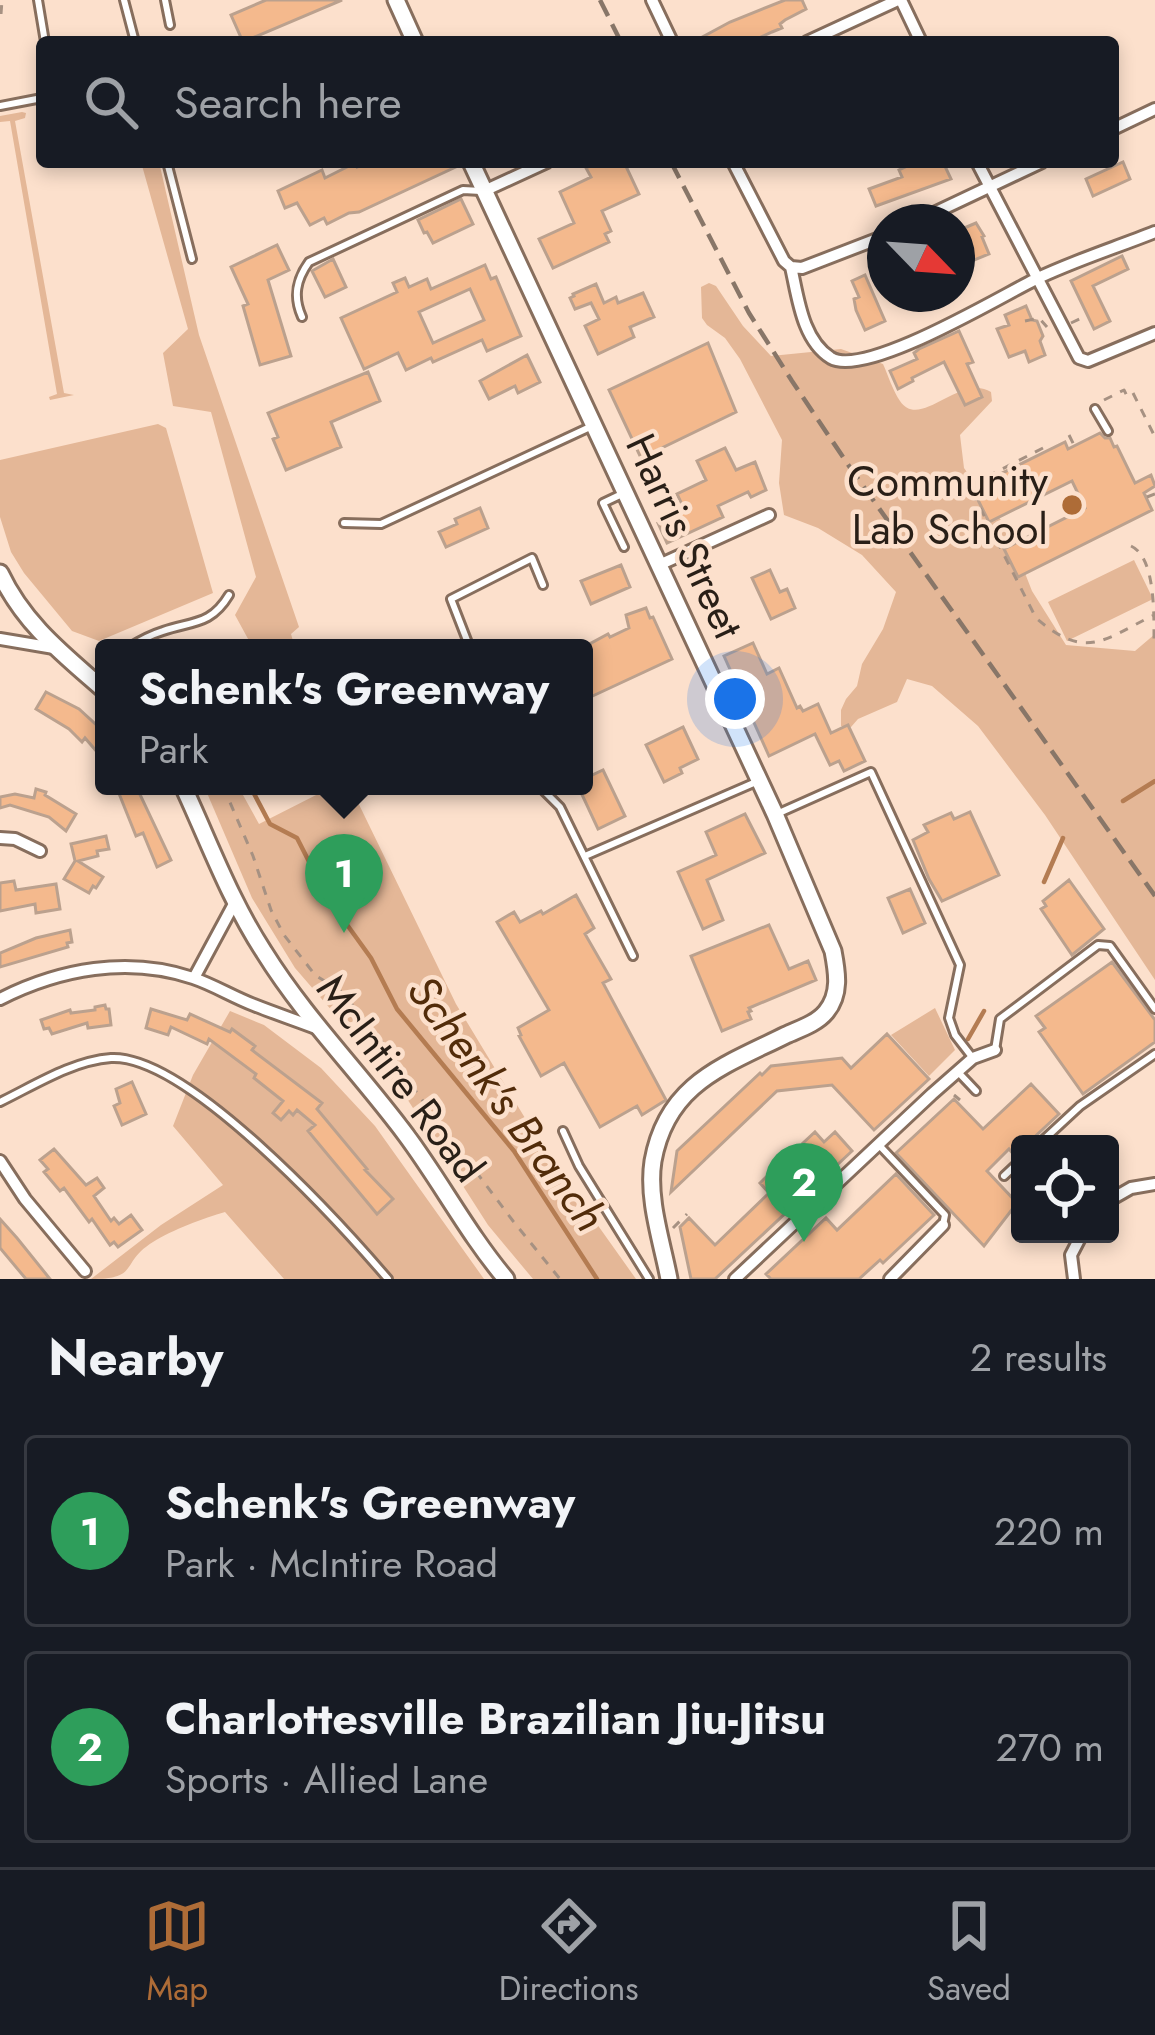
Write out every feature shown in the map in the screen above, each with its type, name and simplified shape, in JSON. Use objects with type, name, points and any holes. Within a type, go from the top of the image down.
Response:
[{"type":"street","points":[[652,0],[669,36]]},
{"type":"street","points":[[820,36],[900,0],[918,36]]},
{"type":"street","points":[[402,2],[414,36]]},
{"type":"street","points":[[1119,126],[1155,109]]},
{"type":"street","name":"Harris Street","points":[[474,168],[760,781],[833,951],[837,976],[826,1012],[710,1072],[672,1113],[652,1172],[669,1279]]},
{"type":"street","points":[[484,191],[534,168]]},
{"type":"street","points":[[736,168],[790,267],[811,336],[830,357],[848,363],[899,348],[1037,278],[1155,232]]},
{"type":"street","points":[[980,168],[1083,362],[1155,333]]},
{"type":"street","points":[[953,204],[1029,168]]},
{"type":"street","points":[[790,267],[802,268],[867,243]]},
{"type":"street","points":[[659,565],[769,515]]},
{"type":"street","points":[[0,573],[22,611],[54,648],[95,675]]},
{"type":"street","points":[[0,639],[54,648]]},
{"type":"street","name":"McIntire Road","points":[[187,795],[235,902],[272,964],[404,1133],[506,1279]]},
{"type":"street","points":[[0,838],[15,839],[40,851]]},
{"type":"street","points":[[194,978],[235,902]]},
{"type":"street","points":[[0,999],[51,978],[102,968],[161,970],[194,978],[320,1029]]},
{"type":"street","points":[[735,1279],[752,1274],[879,1144],[973,1058],[995,1050]]},
{"type":"street","points":[[1,1167],[85,1271]]},
{"type":"street","points":[[1119,1195],[1155,1184]]},
{"type":"street","points":[[890,1279],[943,1225]]},
{"type":"street","points":[[1074,1279],[1071,1255],[1077,1243]]},
{"type":"lane","points":[[38,0],[44,36]]},
{"type":"lane","points":[[124,0],[133,36]]},
{"type":"lane","points":[[165,0],[170,26]]},
{"type":"lane","points":[[0,106],[36,99]]},
{"type":"lane","points":[[169,168],[192,259]]},
{"type":"lane","points":[[302,317],[296,286],[308,262],[463,190],[484,191]]},
{"type":"lane","points":[[1097,405],[1108,431]]},
{"type":"lane","points":[[344,523],[381,524],[594,425]]},
{"type":"lane","points":[[624,547],[603,503],[625,493]]},
{"type":"lane","points":[[467,639],[451,598],[532,558],[543,585]]},
{"type":"lane","points":[[147,639],[207,620],[229,595]]},
{"type":"lane","points":[[775,814],[872,772],[960,965],[949,1018],[955,1035],[973,1058]]},
{"type":"lane","points":[[584,856],[760,781]]},
{"type":"lane","points":[[548,795],[560,807],[633,956]]},
{"type":"lane","points":[[995,1050],[1000,1018],[1098,945],[1110,946],[1119,956],[1155,1009]]},
{"type":"lane","points":[[1049,1135],[1080,1106],[1155,1054]]},
{"type":"lane","points":[[0,1102],[86,1062],[122,1059],[161,1072],[286,1169],[388,1279]]},
{"type":"lane","points":[[958,1072],[976,1090]]},
{"type":"lane","points":[[562,1131],[649,1279]]},
{"type":"lane","points":[[879,1144],[945,1215],[943,1225]]},
{"type":"lane","points":[[1004,1176],[1011,1169]]},
{"type":"path","points":[[1,14],[2,0]]},
{"type":"path","points":[[1070,323],[1084,317]]},
{"type":"path","points":[[1025,321],[1039,318],[1047,327]]},
{"type":"path","points":[[1097,405],[1124,391],[1130,394],[1155,437]]},
{"type":"path","points":[[1070,435],[1074,445]]},
{"type":"path","points":[[1043,448],[969,486],[1036,617],[1072,642],[1094,645],[1154,615]]},
{"type":"path","points":[[1147,497],[1155,494]]},
{"type":"path","points":[[1131,546],[1148,554],[1154,576],[1154,641]]},
{"type":"path","points":[[227,795],[284,935],[315,975],[342,992],[560,1279]]},
{"type":"path","points":[[954,1095],[959,1100]]},
{"type":"path","points":[[674,1228],[687,1214]]},
{"type":"shaded area","points":[[22,112],[25,118],[15,121],[64,393],[74,395],[50,400],[57,394],[10,121],[0,122],[0,116]]},
{"type":"shaded area","points":[[143,168],[160,168],[199,335],[299,627],[291,634],[292,639],[248,639],[235,615],[256,577],[211,412],[173,406],[163,353],[188,329]]},
{"type":"shaded area","points":[[709,283],[771,356],[841,349],[883,364],[900,401],[918,410],[967,390],[991,392],[992,401],[960,435],[964,468],[1008,530],[1032,591],[1066,645],[1135,651],[1155,634],[1155,980],[1045,815],[978,726],[932,686],[907,679],[897,702],[858,719],[851,727],[841,726],[841,710],[857,686],[862,664],[883,629],[896,592],[862,555],[818,528],[784,515],[779,483],[782,440],[740,359],[702,318],[701,287]]},
{"type":"shaded area","points":[[158,424],[166,428],[213,593],[104,639],[72,631],[11,552],[0,517],[0,460]]},
{"type":"shaded area","points":[[1134,560],[1153,599],[1067,641],[1048,602]]},
{"type":"shaded area","points":[[208,795],[243,795],[259,824],[316,795],[354,795],[456,1004],[545,1151],[636,1279],[533,1279],[488,1225],[404,1094],[295,968],[252,898]]},
{"type":"shaded area","points":[[935,1008],[955,1050],[929,1076],[891,1035]]},
{"type":"shaded area","points":[[230,1011],[264,1025],[321,1068],[375,1126],[484,1279],[284,1279],[225,1212],[153,1242],[124,1273],[91,1279],[223,1185],[173,1126],[193,1075]]},
{"type":"building","points":[[266,0],[342,0],[257,36],[240,36],[231,15]]},
{"type":"building","points":[[785,0],[802,0],[806,9],[764,36],[704,36]]},
{"type":"building","points":[[1123,162],[1130,179],[1093,196],[1086,179],[1119,168]]},
{"type":"building","points":[[345,168],[454,168],[327,224],[324,218],[310,225],[297,203],[285,208],[278,191],[322,170],[325,178]]},
{"type":"building","points":[[586,168],[627,168],[639,194],[602,211],[611,231],[605,234],[609,242],[553,268],[539,239],[574,223],[560,192],[591,177]]},
{"type":"building","points":[[903,168],[946,168],[951,179],[875,204],[869,189],[902,177],[899,170]]},
{"type":"building","points":[[461,199],[473,224],[433,243],[418,220]]},
{"type":"building","points":[[975,223],[989,254],[975,260]]},
{"type":"building","points":[[277,245],[289,270],[268,280],[291,356],[260,365],[243,306],[248,304],[231,267]]},
{"type":"building","points":[[1122,256],[1128,269],[1093,286],[1110,321],[1094,329],[1071,281]]},
{"type":"building","points":[[333,259],[346,287],[325,297],[312,271]]},
{"type":"building","points":[[485,265],[491,279],[496,277],[521,336],[487,351],[482,340],[406,370],[398,353],[364,369],[341,318],[397,292],[393,283],[405,278],[409,287],[427,279],[431,289]],"holes":[[[470,289],[484,320],[433,343],[419,312]]]},
{"type":"building","points":[[865,275],[867,312],[881,312],[885,321],[865,330],[852,281]]},
{"type":"building","points":[[596,284],[604,303],[643,293],[654,317],[630,327],[634,337],[598,354],[585,326],[599,319],[591,303],[575,309],[570,298]]},
{"type":"building","points":[[1026,306],[1043,336],[1045,355],[1029,362],[1025,351],[1009,357],[997,329],[1009,325],[1005,315]]},
{"type":"building","points":[[959,331],[982,397],[965,405],[944,362],[898,389],[890,371],[917,359],[914,353],[919,349]]},
{"type":"building","points":[[708,343],[736,412],[641,458],[609,390]]},
{"type":"building","points":[[527,355],[540,382],[518,393],[515,386],[489,399],[480,381]]},
{"type":"building","points":[[368,372],[380,401],[331,422],[341,447],[286,470],[268,413]]},
{"type":"building","points":[[1100,433],[1117,446],[1135,483],[1151,475],[1155,486],[1144,493],[1152,510],[1018,577],[1004,549],[1085,508],[1072,481],[989,522],[972,488],[1065,442],[1068,449]]},
{"type":"building","points":[[725,448],[736,470],[755,462],[766,490],[751,497],[748,492],[718,506],[723,517],[667,543],[658,523],[685,511],[677,494],[706,480],[697,461]]},
{"type":"building","points":[[480,508],[488,528],[446,547],[439,532]]},
{"type":"building","points":[[621,565],[630,587],[591,604],[581,581]]},
{"type":"building","points":[[770,570],[780,592],[787,589],[795,608],[771,619],[752,578]]},
{"type":"building","points":[[646,608],[672,659],[593,696],[593,642],[629,628],[626,615]]},
{"type":"building","points":[[753,643],[767,674],[779,668],[797,708],[803,711],[818,704],[831,733],[848,725],[865,761],[844,771],[839,761],[830,765],[815,734],[769,756],[724,656]]},
{"type":"building","points":[[46,692],[79,709],[95,724],[95,750],[85,738],[82,742],[36,709]]},
{"type":"building","points":[[683,727],[698,759],[664,782],[646,745]]},
{"type":"building","points":[[603,770],[625,816],[598,829],[582,795],[593,795],[593,775]]},
{"type":"building","points":[[36,789],[76,814],[66,831],[49,817],[10,805],[0,808],[0,797],[34,798]]},
{"type":"building","points":[[120,795],[140,795],[171,860],[157,867],[143,833],[136,836]]},
{"type":"building","points":[[970,812],[999,875],[942,901],[913,840],[928,832],[924,825],[951,813],[954,819]]},
{"type":"building","points":[[745,814],[765,853],[707,880],[723,920],[703,929],[678,872],[716,855],[706,832]]},
{"type":"building","points":[[106,836],[109,849],[78,861],[103,877],[96,888],[89,893],[64,879],[75,861],[71,844]]},
{"type":"building","points":[[1069,880],[1104,929],[1072,955],[1041,909],[1046,906],[1043,901]]},
{"type":"building","points":[[14,881],[16,890],[56,884],[60,909],[36,913],[35,904],[0,911],[0,883]]},
{"type":"building","points":[[910,889],[925,923],[903,933],[888,898]]},
{"type":"building","points":[[576,895],[594,928],[585,934],[611,979],[603,983],[666,1100],[642,1115],[637,1106],[600,1127],[564,1063],[541,1076],[519,1036],[518,1028],[549,1010],[497,922],[514,912],[520,922]]},
{"type":"building","points":[[769,925],[789,969],[808,961],[816,980],[749,1008],[751,1019],[722,1031],[691,956]]},
{"type":"building","points":[[70,930],[68,947],[0,967],[0,953]]},
{"type":"building","points":[[1112,962],[1155,1020],[1155,1042],[1083,1094],[1039,1032],[1045,1028],[1036,1016]]},
{"type":"building","points":[[105,1005],[111,1025],[88,1028],[87,1023],[52,1034],[41,1020],[70,1010]]},
{"type":"building","points":[[151,1009],[187,1020],[190,1014],[232,1029],[255,1046],[252,1050],[322,1103],[317,1109],[393,1199],[377,1214],[308,1131],[315,1125],[297,1110],[281,1120],[273,1113],[283,1101],[209,1039],[207,1044],[171,1027],[168,1035],[146,1028]]},
{"type":"building","points":[[887,1034],[929,1079],[874,1130],[832,1085],[777,1091],[671,1192],[677,1151],[760,1073],[771,1066],[842,1058],[851,1068]]},
{"type":"building","points":[[132,1082],[146,1114],[122,1125],[114,1106],[120,1103],[116,1089]]},
{"type":"building","points":[[1031,1084],[1059,1114],[1037,1135],[1011,1135],[1011,1151],[987,1171],[1011,1197],[1011,1211],[984,1246],[896,1153],[954,1099],[983,1129]]},
{"type":"building","points":[[815,1132],[824,1142],[835,1132],[852,1151],[715,1279],[691,1279],[680,1227],[689,1218],[715,1245],[769,1193],[760,1183],[769,1174],[779,1184],[812,1153],[803,1143]]},
{"type":"building","points":[[54,1149],[86,1185],[97,1178],[104,1188],[94,1196],[111,1221],[114,1218],[119,1224],[131,1215],[142,1230],[118,1247],[114,1242],[110,1245],[64,1188],[60,1191],[44,1172],[48,1169],[40,1160]]},
{"type":"building","points":[[896,1174],[934,1215],[883,1263],[880,1260],[859,1279],[771,1279],[766,1274],[826,1218],[837,1230]]},
{"type":"building","points":[[0,1219],[50,1279],[26,1279],[0,1248]]},
{"type":"waterway","points":[[1123,801],[1155,781]]},
{"type":"waterway","name":"Schenk's Branch","points":[[255,795],[270,824],[297,838],[327,897],[371,958],[397,1009],[514,1151],[597,1279]]},
{"type":"waterway","points":[[1044,882],[1063,838]]},
{"type":"waterway","points":[[968,1039],[984,1011]]},
{"type":"railway","points":[[600,0],[618,36]]},
{"type":"railway","points":[[674,168],[749,313],[792,381],[1155,896]]},
{"type":"place","name":"Community Lab School","points":[[1072,505]]},
{"type":"place","name":"Schenk's Greenway","points":[[344,933]]},
{"type":"place","name":"Charlottesville Brazilian Jiu-Jitsu","points":[[804,1242]]}]
